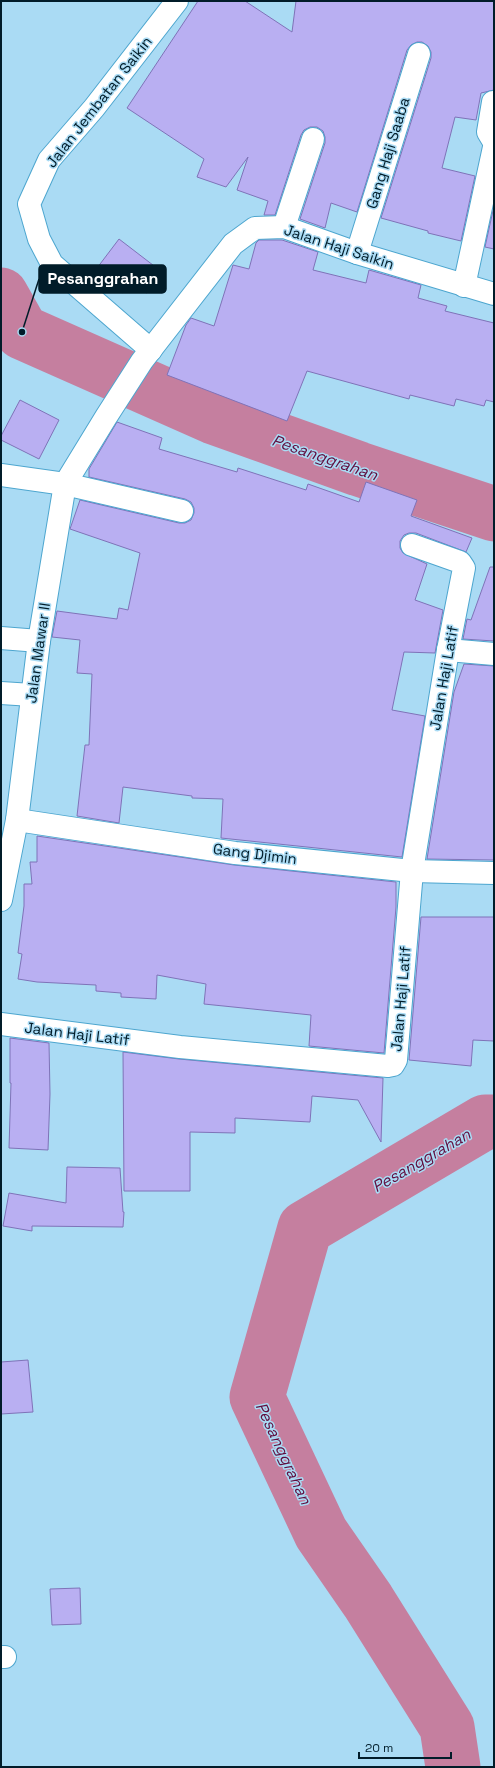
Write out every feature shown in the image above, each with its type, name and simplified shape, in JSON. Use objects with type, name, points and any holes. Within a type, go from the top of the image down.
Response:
[{"type":"street","name":"Jalan Jembatan Saikin","points":[[146,356],[52,264],[39,239],[30,204],[49,160],[94,108],[177,1]]},
{"type":"street","name":"Gang Haji Saaba","points":[[357,253],[419,54]]},
{"type":"street","points":[[464,286],[494,142],[488,132],[493,102]]},
{"type":"street","points":[[284,227],[313,139]]},
{"type":"street","name":"Jalan Haji Saikin","points":[[106,417],[146,356],[233,244],[255,228],[284,227],[357,253],[494,294]]},
{"type":"street","name":"Jalan Mawar II","points":[[1,900],[17,820],[39,641],[65,484],[106,417]]},
{"type":"street","points":[[1,475],[65,484],[182,512]]},
{"type":"street","name":"Jalan Haji Latif","points":[[1,1024],[180,1047],[388,1066],[393,1065],[396,1060],[412,871],[448,650],[464,568],[460,562],[412,545]]},
{"type":"street","points":[[1,638],[39,641]]},
{"type":"street","points":[[448,650],[494,654]]},
{"type":"street","points":[[1,693],[32,695]]},
{"type":"street","name":"Gang Djimin","points":[[17,820],[235,853],[412,871],[494,873]]},
{"type":"building","points":[[198,1],[245,1],[292,32],[296,1],[494,1],[494,90],[481,93],[476,120],[455,117],[442,168],[475,176],[461,241],[428,233],[428,231],[381,218],[431,58],[431,52],[428,46],[422,42],[417,42],[411,45],[407,50],[357,212],[331,203],[325,228],[300,219],[325,143],[323,131],[317,127],[310,127],[304,130],[301,135],[275,215],[264,215],[268,201],[237,190],[248,157],[226,187],[197,177],[204,159],[127,108]]},
{"type":"building","points":[[494,206],[494,249],[485,247]]},
{"type":"building","points":[[119,239],[162,272],[147,293],[127,285],[123,293],[94,272]]},
{"type":"building","points":[[259,240],[282,240],[318,252],[313,270],[366,283],[369,270],[421,285],[418,298],[447,306],[445,311],[494,323],[494,402],[486,400],[484,406],[456,399],[454,406],[410,395],[409,399],[307,371],[287,421],[167,375],[186,325],[191,318],[214,326],[233,265],[249,269],[256,243]]},
{"type":"building","points":[[20,400],[59,420],[39,459],[1,440],[1,436]]},
{"type":"building","points":[[117,422],[162,438],[159,449],[237,472],[238,468],[306,490],[308,484],[359,502],[366,482],[417,500],[411,516],[472,538],[466,552],[416,533],[404,535],[400,541],[400,548],[403,553],[427,564],[415,600],[443,610],[435,653],[404,652],[392,710],[425,716],[402,857],[221,838],[223,799],[192,798],[192,796],[123,787],[119,823],[77,816],[85,745],[89,745],[92,674],[77,673],[80,640],[52,637],[57,611],[117,619],[119,608],[128,610],[140,553],[70,529],[80,500],[179,523],[185,523],[191,520],[194,513],[194,508],[191,502],[185,499],[89,477],[89,469]]},
{"type":"building","points":[[490,567],[494,567],[494,641],[463,639],[467,619],[471,620]]},
{"type":"building","points":[[464,664],[494,666],[494,860],[427,859],[454,692]]},
{"type":"building","points":[[37,836],[234,865],[396,882],[396,907],[384,1053],[309,1046],[311,1015],[204,1004],[206,984],[157,975],[156,999],[121,997],[121,993],[96,991],[96,985],[37,982],[18,979],[22,954],[18,953],[24,906],[24,884],[32,884],[30,862],[37,862]]},
{"type":"building","points":[[421,917],[494,917],[494,1041],[473,1040],[471,1066],[409,1060]]},
{"type":"building","points":[[10,1038],[49,1043],[50,1094],[48,1150],[9,1148],[11,1083]]},
{"type":"building","points":[[123,1052],[179,1059],[383,1078],[381,1142],[358,1100],[312,1096],[310,1122],[235,1118],[235,1133],[190,1132],[190,1191],[124,1191]]},
{"type":"building","points":[[67,1167],[120,1168],[124,1212],[123,1227],[32,1226],[32,1231],[3,1226],[9,1193],[66,1203]]},
{"type":"building","points":[[28,1360],[33,1412],[1,1414],[1,1362]]},
{"type":"building","points":[[80,1588],[81,1624],[52,1625],[50,1589]]},
{"type":"waterway","name":"Pesanggrahan","points":[[1,295],[22,332],[214,417],[359,469],[494,514]]},
{"type":"waterway","name":"Pesanggrahan","points":[[453,1767],[447,1727],[368,1601],[321,1533],[257,1397],[305,1228],[485,1122],[494,1122]]},
{"type":"place","name":"Pesanggrahan","points":[[22,332]]}]
